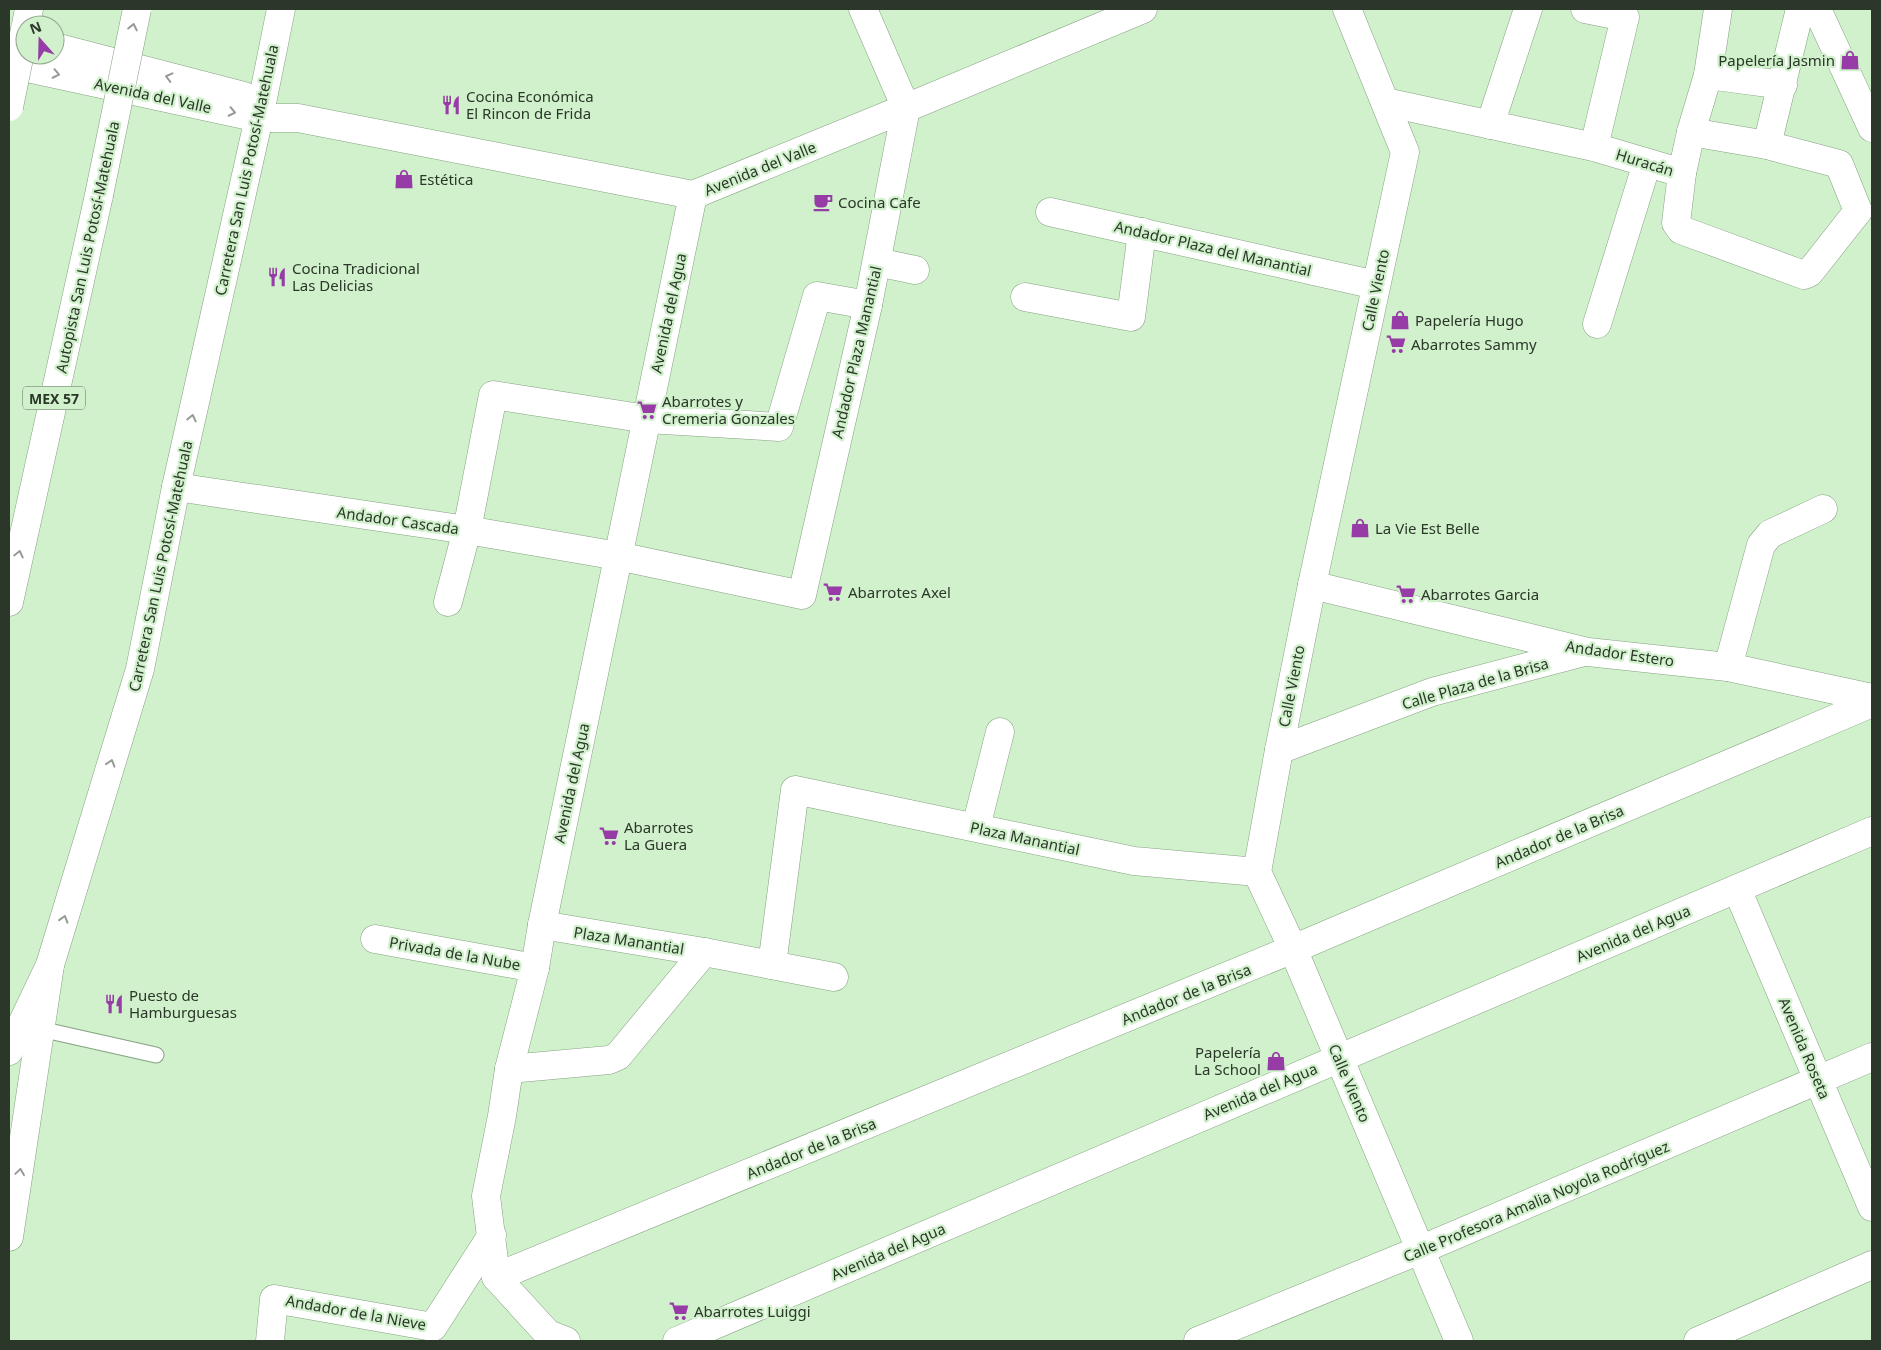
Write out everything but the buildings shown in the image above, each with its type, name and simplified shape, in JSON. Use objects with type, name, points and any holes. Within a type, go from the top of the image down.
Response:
[{"type":"main road","name":"Autopista San Luis Potosí-Matehuala","points":[[9,602],[99,195],[137,9]]},
{"type":"main road","name":"Carretera San Luis Potosí-Matehuala","points":[[9,1237],[50,965],[140,669],[176,487],[281,9]]},
{"type":"main road","points":[[863,9],[906,108]]},
{"type":"main road","name":"Avenida del Valle","points":[[9,64],[260,109],[693,195],[1143,9]]},
{"type":"main road","name":"Calle Viento","points":[[1346,9],[1405,152],[1312,585],[1257,872],[1293,949],[1459,1341]]},
{"type":"main road","points":[[1490,124],[1528,9]]},
{"type":"main road","points":[[1585,9],[1625,17],[1594,147]]},
{"type":"main road","points":[[1682,173],[1691,132],[1708,75],[1718,9]]},
{"type":"main road","points":[[1767,145],[1800,9]]},
{"type":"main road","points":[[1817,9],[1872,128]]},
{"type":"main road","name":"Avenida del Valle","points":[[65,50],[260,109]]},
{"type":"main road","points":[[9,108],[18,65]]},
{"type":"main road","points":[[1708,75],[1783,85]]},
{"type":"main road","name":"Huracán","points":[[1384,102],[1594,147],[1682,173],[1676,223],[1681,230],[1804,275],[1809,273],[1865,214]]},
{"type":"main road","name":"Andador Plaza Manantial","points":[[618,556],[802,596],[868,305],[906,108]]},
{"type":"main road","points":[[1691,132],[1767,145],[1839,164],[1865,214]]},
{"type":"main road","points":[[1597,324],[1647,163]]},
{"type":"main road","name":"Avenida del Agua","points":[[496,1277],[486,1196],[509,1069],[535,968],[542,926],[693,195]]},
{"type":"main road","name":"Andador Plaza del Manantial","points":[[1050,212],[1376,285]]},
{"type":"main road","points":[[1025,297],[1131,317],[1142,232]]},
{"type":"main road","points":[[876,262],[915,270]]},
{"type":"main road","points":[[448,602],[468,530],[493,395],[647,419],[779,427],[817,296],[868,305]]},
{"type":"main road","name":"Andador Cascada","points":[[176,487],[468,530],[618,556]]},
{"type":"main road","points":[[1728,667],[1761,546],[1770,534],[1823,509]]},
{"type":"main road","name":"Andador Estero","points":[[1312,585],[1588,652],[1728,667],[1872,698]]},
{"type":"main road","name":"Calle Plaza de la Brisa","points":[[1279,750],[1432,692],[1588,652]]},
{"type":"main road","name":"Andador de la Brisa","points":[[496,1277],[1293,949],[1872,702]]},
{"type":"main road","points":[[976,827],[1000,732]]},
{"type":"main road","name":"Plaza Manantial","points":[[772,965],[795,790],[1134,861],[1257,872]]},
{"type":"main road","name":"Avenida del Agua","points":[[681,1341],[1339,1057],[1872,831]]},
{"type":"main road","name":"Avenida Roseta","points":[[1737,889],[1872,1207]]},
{"type":"main road","name":"Plaza Manantial","points":[[542,926],[704,952],[834,977]]},
{"type":"main road","name":"Privada de la Nube","points":[[375,939],[535,968]]},
{"type":"main road","points":[[509,1069],[609,1060],[618,1056],[704,952]]},
{"type":"main road","points":[[9,1051],[50,965]]},
{"type":"main road","name":"Calle Profesora Amalia Noyola Rodríguez","points":[[1198,1341],[1420,1250],[1872,1057]]},
{"type":"main road","name":"Andador de la Nieve","points":[[270,1341],[274,1299],[428,1334],[492,1235]]},
{"type":"main road","points":[[1698,1341],[1872,1265]]},
{"type":"main road","points":[[496,1277],[548,1334],[566,1341]]},
{"type":"lane","points":[[40,1029],[156,1054]]},
{"type":"place","name":"Papelería Jasmin","points":[[1850,60]]},
{"type":"place","name":"Cocina Económica El Rincon de Frida","points":[[451,105]]},
{"type":"place","name":"Estética","points":[[404,179]]},
{"type":"place","name":"Cocina Cafe","points":[[823,202]]},
{"type":"place","name":"Cocina Tradicional Las Delicias","points":[[277,277]]},
{"type":"place","name":"Papelería Hugo","points":[[1400,320]]},
{"type":"place","name":"Abarrotes Sammy","points":[[1396,344]]},
{"type":"place","name":"Abarrotes y Cremeria Gonzales","points":[[647,410]]},
{"type":"place","name":"La Vie Est Belle","points":[[1360,528]]},
{"type":"place","name":"Abarrotes Axel","points":[[833,592]]},
{"type":"place","name":"Abarrotes Garcia","points":[[1406,594]]},
{"type":"place","name":"Abarrotes La Guera","points":[[609,836]]},
{"type":"place","name":"Puesto de Hamburguesas","points":[[114,1004]]},
{"type":"place","name":"Papelería La School","points":[[1276,1061]]},
{"type":"place","name":"Abarrotes Luiggi","points":[[679,1311]]}]
